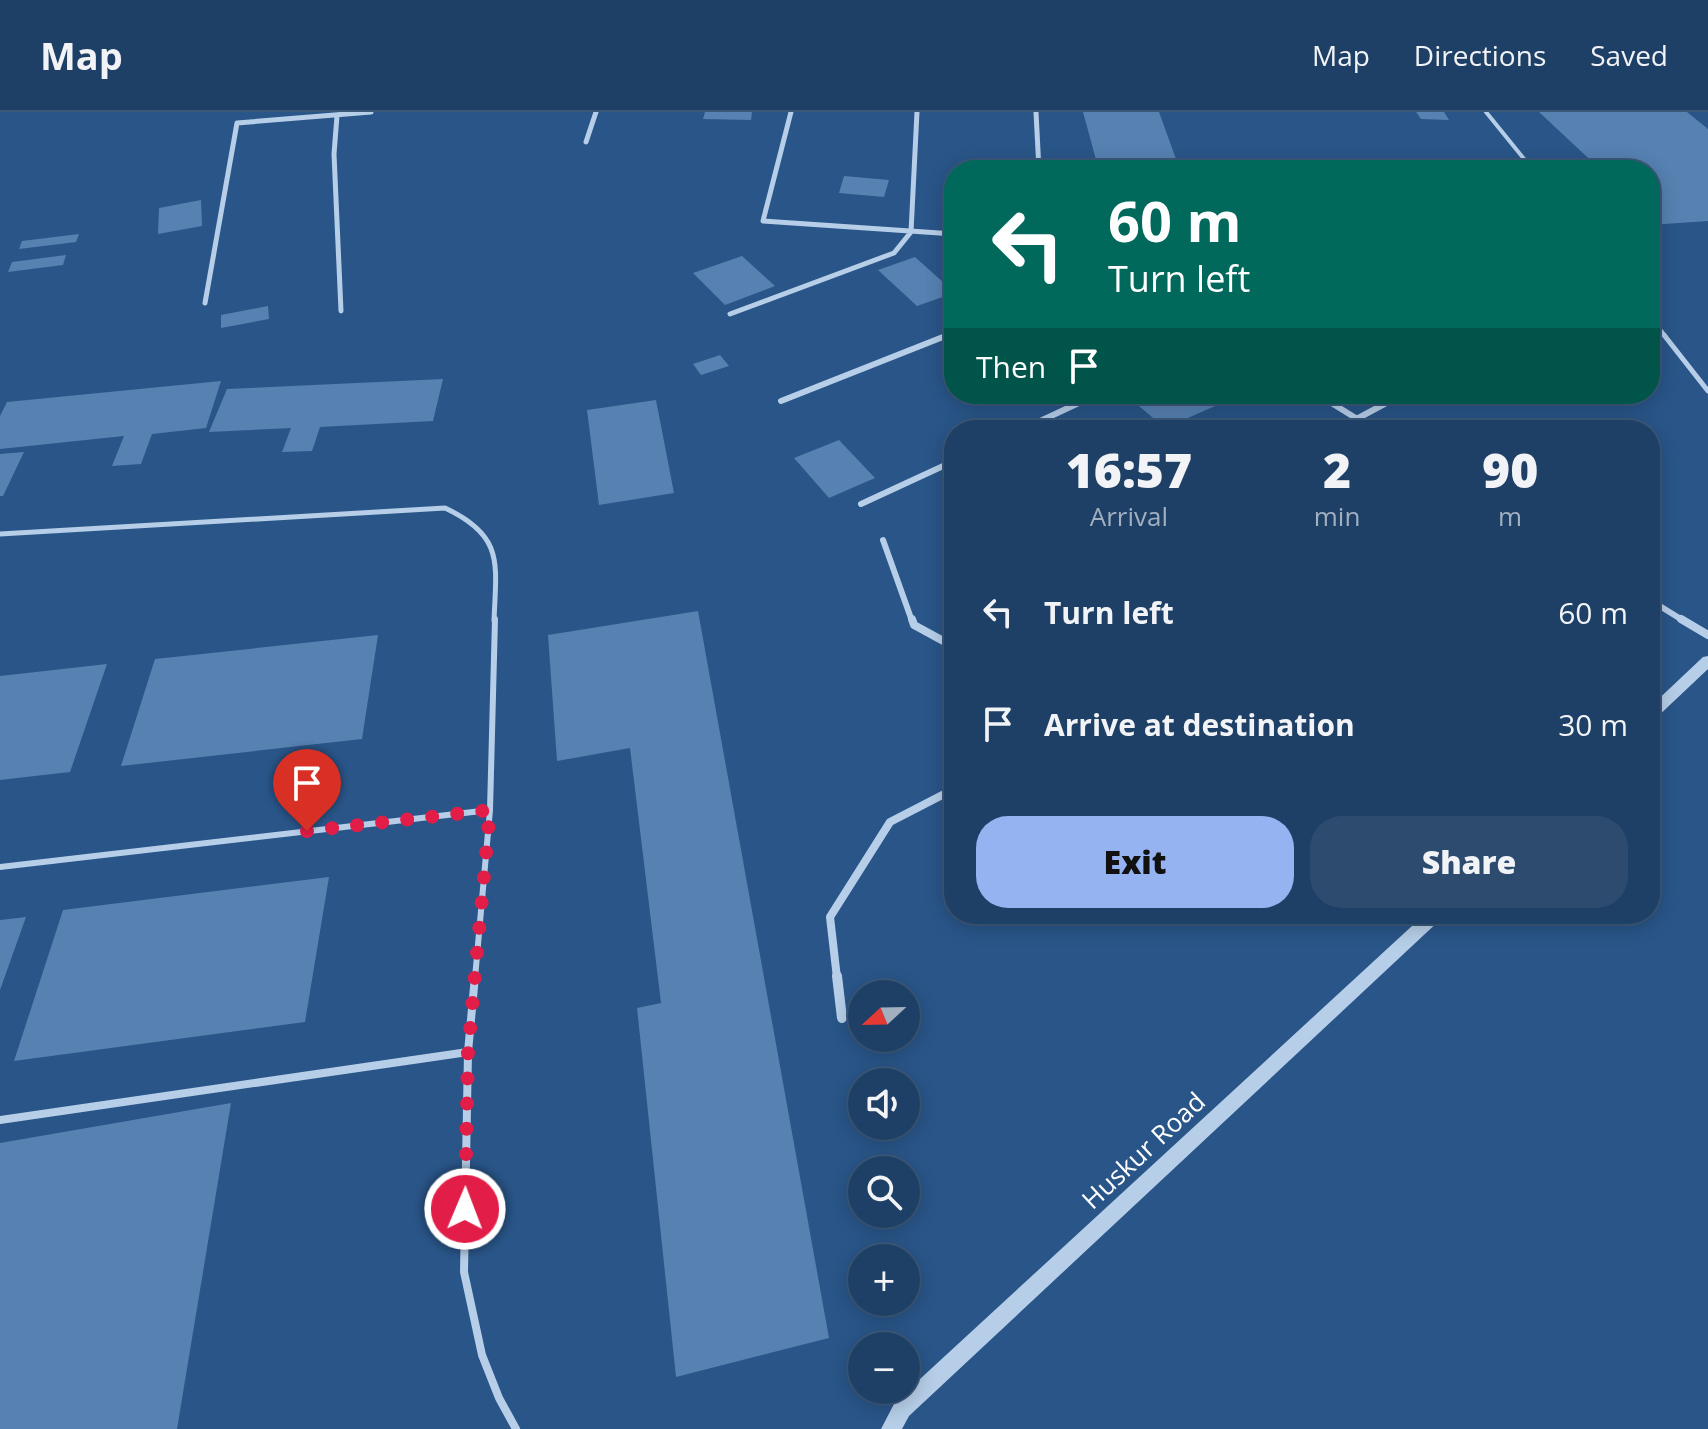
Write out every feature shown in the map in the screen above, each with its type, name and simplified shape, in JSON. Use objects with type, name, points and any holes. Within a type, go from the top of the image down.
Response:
[{"type":"street","points":[[205,303],[237,123],[371,112]]},
{"type":"street","points":[[586,142],[596,112]]},
{"type":"street","points":[[791,112],[763,221],[944,234]]},
{"type":"street","points":[[730,314],[894,253],[911,232],[917,112]]},
{"type":"street","points":[[1036,112],[1038,160]]},
{"type":"street","points":[[337,116],[334,154],[341,311]]},
{"type":"street","points":[[781,401],[944,337]]},
{"type":"street","points":[[1042,420],[1077,404]]},
{"type":"street","points":[[1333,404],[1359,420]]},
{"type":"street","points":[[1353,420],[1383,404]]},
{"type":"street","points":[[861,504],[944,466]]},
{"type":"street","points":[[883,540],[914,625],[944,641]]},
{"type":"street","points":[[1660,606],[1708,635]]},
{"type":"street","points":[[1660,706],[1708,661]]},
{"type":"street","points":[[842,1018],[830,917],[890,822],[944,794]]},
{"type":"street","name":"Huskur Road","points":[[891,1429],[902,1409],[1425,924]]},
{"type":"lane","points":[[1486,112],[1525,160]]},
{"type":"lane","points":[[1660,330],[1708,391]]},
{"type":"lane","points":[[0,534],[445,508],[472,520],[486,534],[496,557],[490,810],[468,1052],[464,1272],[482,1355],[499,1398],[516,1429]]},
{"type":"lane","points":[[0,867],[490,810]]},
{"type":"lane","points":[[0,1120],[468,1052]]},
{"type":"building","points":[[705,112],[752,112],[751,120],[703,119]]},
{"type":"building","points":[[1083,112],[1159,112],[1176,160],[1096,160]]},
{"type":"building","points":[[1416,112],[1444,112],[1449,120],[1421,119]]},
{"type":"building","points":[[1539,112],[1687,112],[1708,129],[1708,221],[1660,224],[1660,160],[1590,160]]},
{"type":"building","points":[[844,176],[889,180],[884,197],[839,193]]},
{"type":"building","points":[[201,200],[202,226],[158,234],[159,208]]},
{"type":"building","points":[[79,234],[76,242],[19,249],[22,241]]},
{"type":"building","points":[[66,255],[63,265],[8,272],[12,262]]},
{"type":"building","points":[[742,256],[775,286],[725,305],[693,273]]},
{"type":"building","points":[[915,257],[944,283],[944,297],[917,306],[878,270]]},
{"type":"building","points":[[268,306],[269,319],[221,328],[221,315]]},
{"type":"building","points":[[720,355],[729,366],[701,375],[693,364]]},
{"type":"building","points":[[443,379],[433,421],[320,427],[312,451],[282,452],[291,428],[209,432],[227,389]]},
{"type":"building","points":[[221,381],[206,428],[152,434],[141,464],[112,466],[124,436],[0,449],[0,416],[7,402]]},
{"type":"building","points":[[656,400],[674,493],[599,505],[587,410]]},
{"type":"building","points":[[1136,404],[1220,404],[1183,420],[1156,420]]},
{"type":"building","points":[[839,440],[875,478],[829,498],[794,458]]},
{"type":"building","points":[[24,452],[3,496],[0,496],[0,454]]},
{"type":"building","points":[[698,611],[829,1338],[676,1377],[637,1008],[661,1003],[630,748],[557,761],[548,635]]},
{"type":"building","points":[[378,635],[362,739],[121,766],[155,659]]},
{"type":"building","points":[[107,664],[70,772],[0,780],[0,676]]},
{"type":"building","points":[[329,877],[305,1022],[14,1061],[63,910]]},
{"type":"building","points":[[26,917],[0,990],[0,920]]},
{"type":"building","points":[[231,1103],[177,1429],[0,1429],[0,1143]]},
{"type":"route","points":[[307,831],[490,810],[468,1052],[465,1209]]}]
